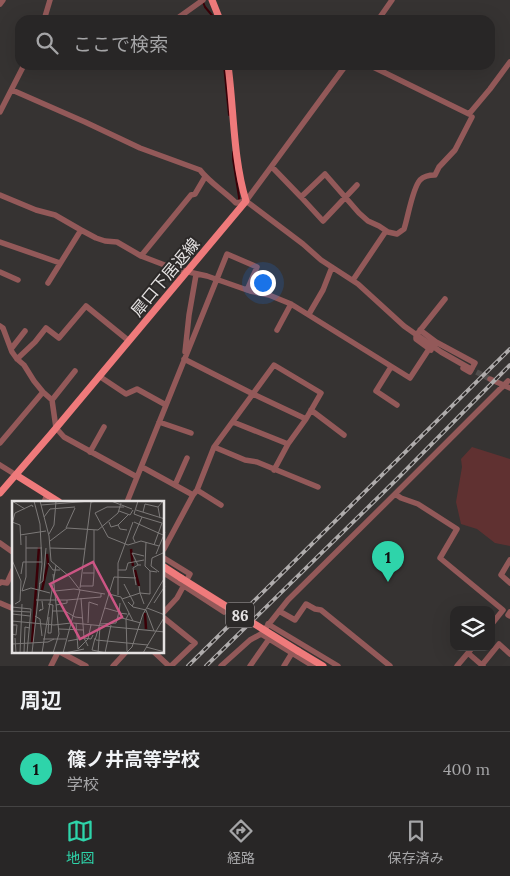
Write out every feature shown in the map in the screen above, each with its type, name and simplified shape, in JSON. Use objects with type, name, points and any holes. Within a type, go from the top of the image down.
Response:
[{"type":"main road","points":[[212,0],[218,15]]},
{"type":"main road","points":[[229,70],[241,185],[246,201]]},
{"type":"main road","name":"犀口下居返線","points":[[0,493],[246,201]]},
{"type":"main road","points":[[16,475],[45,499]]},
{"type":"main road","name":"86","points":[[165,569],[182,582],[295,652],[322,666]]},
{"type":"street","points":[[0,4],[3,0]]},
{"type":"street","points":[[46,15],[50,0]]},
{"type":"street","points":[[182,15],[203,0]]},
{"type":"street","points":[[382,15],[392,0]]},
{"type":"street","points":[[379,70],[468,114],[490,90],[510,62]]},
{"type":"street","points":[[0,112],[2,103],[12,90],[22,70]]},
{"type":"street","points":[[12,90],[140,148],[200,170],[205,177],[236,203],[246,201],[342,70]]},
{"type":"street","points":[[302,197],[325,174],[368,221],[386,231],[397,234],[404,230],[415,190],[420,180],[435,174],[454,150],[472,117]]},
{"type":"street","points":[[272,167],[323,221],[357,185]]},
{"type":"street","points":[[141,256],[192,195],[195,194],[205,177]]},
{"type":"street","points":[[0,195],[36,210],[55,215],[96,238],[117,242],[141,256],[175,270],[269,295],[291,304],[410,378],[430,349]]},
{"type":"street","points":[[246,201],[332,268],[353,280],[394,318],[418,332],[475,363],[470,372],[416,339],[418,332],[445,299]]},
{"type":"street","points":[[48,284],[81,230]]},
{"type":"street","points":[[353,280],[386,231]]},
{"type":"street","points":[[0,242],[60,263]]},
{"type":"street","points":[[127,501],[227,254],[257,267],[247,290]]},
{"type":"street","points":[[309,314],[323,290],[332,268]]},
{"type":"street","points":[[0,272],[18,280]]},
{"type":"street","points":[[184,359],[196,275]]},
{"type":"street","points":[[277,330],[291,304]]},
{"type":"street","points":[[17,359],[46,328],[58,338],[86,306],[129,341]]},
{"type":"street","points":[[1,330],[17,359],[24,365],[43,392],[52,400],[56,428],[64,437],[137,477]]},
{"type":"street","points":[[11,349],[25,331]]},
{"type":"street","points":[[418,332],[441,352],[469,368]]},
{"type":"street","points":[[184,359],[252,394],[306,418]]},
{"type":"street","points":[[165,547],[195,492],[214,447],[274,365],[321,393],[312,410],[288,444],[274,470]]},
{"type":"street","points":[[391,367],[376,391],[397,405]]},
{"type":"street","points":[[52,400],[68,375],[75,370]]},
{"type":"street","points":[[99,376],[126,394],[137,389],[166,405]]},
{"type":"street","points":[[490,379],[499,384],[509,385]]},
{"type":"street","points":[[221,666],[250,640],[260,634],[288,600],[502,387],[509,385]]},
{"type":"street","points":[[0,443],[43,392]]},
{"type":"street","points":[[312,410],[344,435]]},
{"type":"street","points":[[160,422],[191,434]]},
{"type":"street","points":[[233,422],[288,444]]},
{"type":"street","points":[[90,452],[104,426]]},
{"type":"street","points":[[214,447],[318,487]]},
{"type":"street","points":[[175,485],[187,458]]},
{"type":"street","points":[[0,465],[16,475]]},
{"type":"street","points":[[142,467],[175,485],[195,492],[221,505]]},
{"type":"street","points":[[396,494],[401,498],[418,504],[457,529],[440,558],[503,610],[495,620]]},
{"type":"street","points":[[0,543],[12,552]]},
{"type":"street","points":[[165,559],[190,574],[182,582],[176,598],[166,604]]},
{"type":"street","points":[[510,560],[501,575],[510,583]]},
{"type":"street","points":[[0,583],[7,583],[12,572]]},
{"type":"street","points":[[165,574],[182,582],[224,612]]},
{"type":"street","points":[[0,603],[12,608]]},
{"type":"street","points":[[279,610],[295,620],[306,604],[321,610],[390,666]]},
{"type":"street","points":[[510,612],[508,615],[510,616]]},
{"type":"street","points":[[156,654],[170,666],[195,643],[165,619]]},
{"type":"street","points":[[268,624],[338,666]]},
{"type":"street","points":[[260,634],[295,652],[313,666]]},
{"type":"street","points":[[250,666],[269,639]]},
{"type":"street","points":[[457,666],[468,653],[482,666],[498,644],[510,654]]},
{"type":"street","points":[[284,666],[295,652]]},
{"type":"street","points":[[51,666],[58,654]]},
{"type":"street","points":[[63,654],[86,666]]},
{"type":"street","points":[[113,666],[123,654]]},
{"type":"shaded area","points":[[472,447],[510,459],[510,546],[495,543],[477,529],[461,524],[456,502],[462,467],[461,459]]},
{"type":"waterway","points":[[203,2],[212,15]]},
{"type":"waterway","points":[[224,70],[229,115]]},
{"type":"waterway","points":[[233,152],[239,200]]},
{"type":"tunnel","points":[[469,368],[490,379]]},
{"type":"railway","points":[[188,666],[510,349]]},
{"type":"railway","points":[[206,666],[396,480],[510,365]]},
{"type":"place","name":"篠ノ井高等学校","points":[[388,582]]}]
